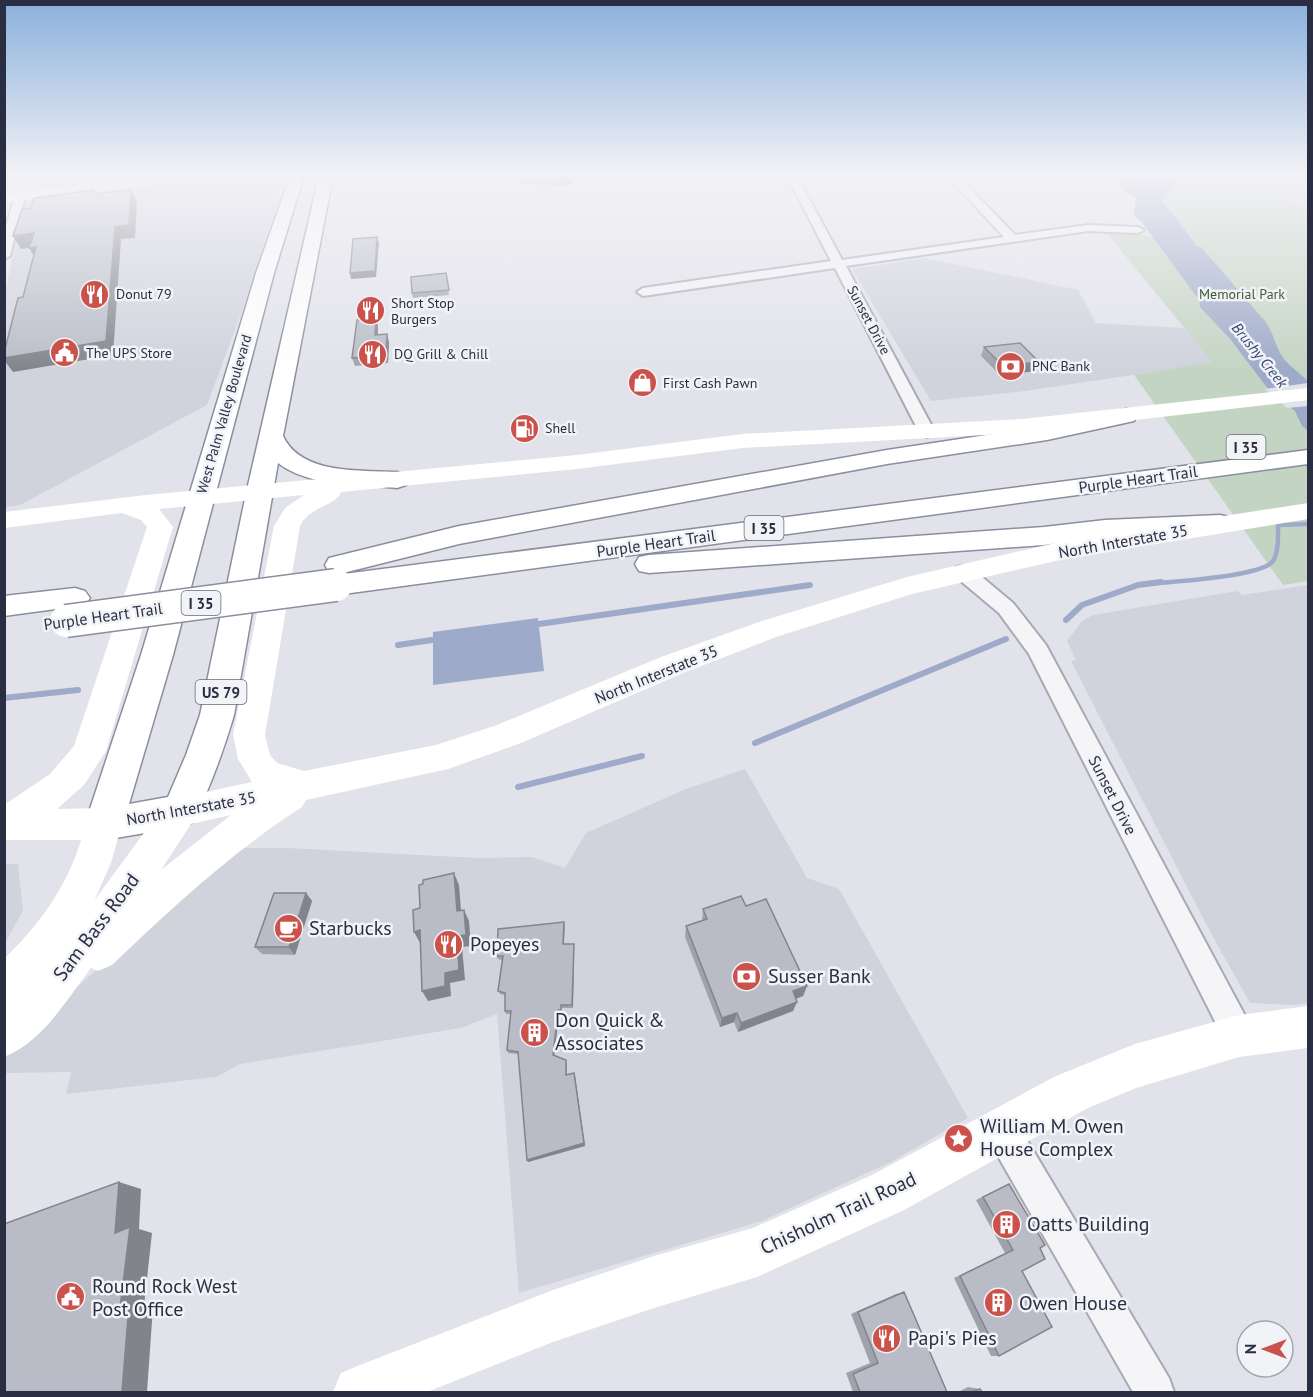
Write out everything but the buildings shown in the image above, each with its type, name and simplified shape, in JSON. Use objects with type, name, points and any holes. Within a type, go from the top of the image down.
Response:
[{"type":"highway","points":[[276,241],[275,246],[280,263],[286,270]]},
{"type":"highway","name":"West Palm Valley Boulevard","points":[[104,824],[157,655],[200,499],[299,241]]},
{"type":"highway","name":"West Palm Valley Boulevard","points":[[271,435],[301,295],[286,270]]},
{"type":"highway","points":[[338,575],[459,535],[886,457],[1047,433],[1135,415]]},
{"type":"highway","points":[[271,435],[282,455],[303,467],[338,474],[397,480]]},
{"type":"highway","name":"US 79","points":[[180,812],[204,756],[217,715],[271,435]]},
{"type":"highway","name":"Purple Heart Trail","points":[[4,629],[70,610],[1188,463],[1308,439]]},
{"type":"highway","name":"Purple Heart Trail","points":[[1188,463],[1308,457]]},
{"type":"highway","points":[[338,575],[454,582],[587,569],[1034,537],[1105,528],[1228,523]]},
{"type":"highway","name":"Purple Heart Trail","points":[[4,606],[70,610]]},
{"type":"highway","name":"North Interstate 35","points":[[104,824],[180,812]]},
{"type":"main road","points":[[4,520],[123,506],[577,462],[742,441],[927,432],[1135,415],[1308,394]]},
{"type":"main road","points":[[309,787],[276,780],[262,771],[250,753],[249,735],[291,515],[312,501],[348,485]]},
{"type":"main road","points":[[4,824],[52,795],[69,780],[89,751],[160,527],[157,519],[150,514],[123,506]]},
{"type":"main road","name":"North Interstate 35","points":[[180,812],[436,759],[509,734],[672,665],[769,629],[907,586],[1064,550],[1308,511]]},
{"type":"main road","points":[[13,1004],[198,861],[265,812],[309,787]]},
{"type":"main road","name":"Sam Bass Road","points":[[13,1004],[119,900],[180,812]]},
{"type":"main road","name":"North Interstate 35","points":[[4,824],[104,824]]},
{"type":"main road","name":"Sam Bass Road","points":[[13,1004],[78,894],[92,864],[104,824]]},
{"type":"main road","name":"Chisholm Trail Road","points":[[360,1392],[553,1316],[654,1282],[757,1252],[887,1193],[1003,1132],[1072,1092],[1135,1066],[1239,1036],[1308,1027]]},
{"type":"street","points":[[4,256],[8,241]]},
{"type":"street","name":"Sunset Drive","points":[[827,241],[927,432]]},
{"type":"street","points":[[643,292],[1003,241]]},
{"type":"street","name":"Sunset Drive","points":[[963,572],[1006,608],[1038,650],[1239,1036]]},
{"type":"street","points":[[1003,1132],[1155,1392]]},
{"type":"shaded area","points":[[16,241],[265,241],[207,405],[20,505],[5,507],[5,292]]},
{"type":"shaded area","points":[[925,258],[1078,290],[1096,323],[1184,328],[1213,363],[1025,391],[931,401],[852,269]]},
{"type":"shaded area","points":[[1308,585],[1308,1003],[1294,1005],[1250,1003],[1205,922],[1071,661],[1076,660],[1067,641],[1082,621],[1093,615],[1237,591],[1242,595]]},
{"type":"shaded area","points":[[745,769],[807,878],[839,889],[968,1118],[889,1163],[762,1221],[519,1293],[497,1014],[461,1028],[240,1064],[216,1077],[66,1094],[71,1072],[5,1073],[4,1051],[167,908],[226,848],[287,848],[477,858],[532,857],[565,868],[586,833],[686,789]]},
{"type":"shaded area","points":[[5,864],[18,864],[23,910],[5,944]]},
{"type":"green space","name":"Memorial Park","points":[[1113,241],[1174,241],[1197,246],[1193,241],[1308,241],[1308,581],[1283,585],[1134,375],[1212,362]]},
{"type":"water","name":"Brushy Creek","points":[[1156,241],[1193,241],[1201,247],[1265,321],[1284,359],[1308,382],[1308,431],[1302,426],[1295,411],[1268,389],[1231,340],[1200,307],[1199,300]]},
{"type":"water","points":[[538,618],[544,671],[433,685],[433,632]]},
{"type":"pier","points":[[1308,383],[1308,406],[1287,408],[1265,389]]},
{"type":"waterway","points":[[1147,584],[1214,578],[1252,571],[1273,561],[1278,543],[1278,525],[1308,524]]},
{"type":"waterway","points":[[1066,620],[1082,605],[1138,585],[1161,582]]},
{"type":"waterway","points":[[532,625],[810,585]]},
{"type":"waterway","points":[[398,645],[439,639]]},
{"type":"waterway","points":[[755,743],[1006,639]]},
{"type":"waterway","points":[[4,698],[78,690]]},
{"type":"waterway","points":[[518,787],[642,756]]},
{"type":"place","name":"Donut 79","points":[[95,294]]},
{"type":"place","name":"Short Stop Burgers","points":[[370,311]]},
{"type":"place","name":"The UPS Store","points":[[65,353]]},
{"type":"place","name":"DQ Grill & Chill","points":[[373,354]]},
{"type":"place","name":"PNC Bank","points":[[1011,366]]},
{"type":"place","name":"First Cash Pawn","points":[[642,383]]},
{"type":"place","name":"Shell","points":[[524,428]]},
{"type":"place","name":"Starbucks","points":[[288,928]]},
{"type":"place","name":"Popeyes","points":[[449,944]]},
{"type":"place","name":"Susser Bank","points":[[747,976]]},
{"type":"place","name":"Don Quick & Associates","points":[[534,1032]]},
{"type":"place","name":"William M. Owen House Complex","points":[[959,1138]]},
{"type":"place","name":"Oatts Building","points":[[1006,1224]]},
{"type":"place","name":"Round Rock West Post Office","points":[[71,1297]]},
{"type":"place","name":"Owen House","points":[[998,1303]]},
{"type":"place","name":"Papi's Pies","points":[[887,1338]]}]
